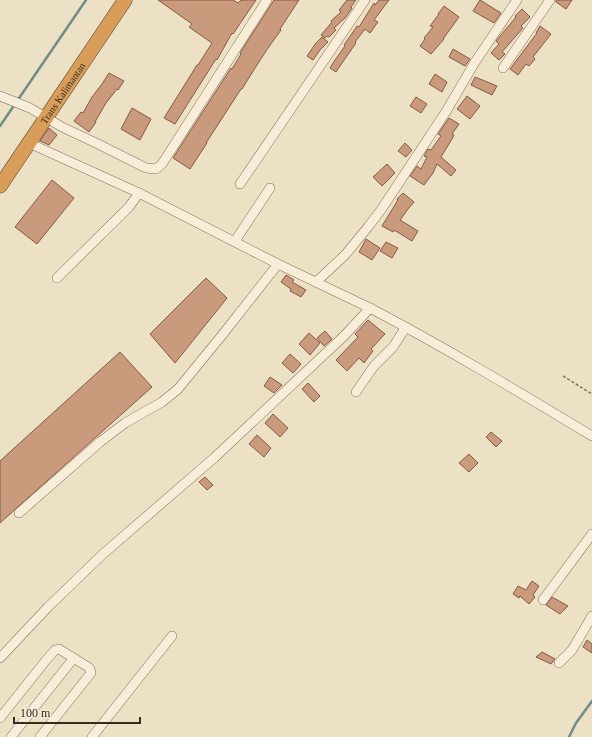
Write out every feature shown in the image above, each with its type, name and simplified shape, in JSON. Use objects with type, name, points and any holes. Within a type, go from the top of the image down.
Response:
[{"type":"highway","name":"Trans Kalimantan","points":[[0,186],[125,0]]},
{"type":"street","points":[[0,96],[18,102],[62,127],[146,168],[156,169],[162,164],[267,0]]},
{"type":"street","points":[[240,184],[364,0]]},
{"type":"street","points":[[316,282],[345,255],[381,210],[517,0]]},
{"type":"street","points":[[503,68],[550,0]]},
{"type":"street","points":[[29,143],[139,193],[278,264],[370,308],[512,388],[592,436]]},
{"type":"street","points":[[235,241],[270,188]]},
{"type":"street","points":[[57,278],[129,207],[139,193]]},
{"type":"street","points":[[19,513],[100,442],[125,423],[162,402],[178,389],[278,264]]},
{"type":"street","points":[[0,658],[48,607],[103,554],[214,458],[344,336],[370,308]]},
{"type":"street","points":[[356,392],[374,366],[393,347],[406,327]]},
{"type":"street","points":[[543,600],[592,534]]},
{"type":"street","points":[[559,663],[572,650],[592,616]]},
{"type":"street","points":[[92,737],[172,636]]},
{"type":"street","points":[[0,718],[55,650],[58,650],[90,669],[91,673],[40,737]]},
{"type":"street","points":[[10,737],[73,659]]},
{"type":"path","points":[[563,376],[592,394]]},
{"type":"building","points":[[158,0],[233,0],[238,3],[241,0],[256,0],[233,34],[232,33],[217,60],[216,59],[175,124],[164,118],[212,43],[189,27],[192,24]]},
{"type":"building","points":[[274,0],[299,0],[190,169],[173,158],[231,68],[232,69],[241,54],[240,53]]},
{"type":"building","points":[[347,0],[356,0],[345,18],[334,28],[336,30],[329,37],[327,36],[325,38],[321,35],[332,22],[331,21],[341,12],[339,10]]},
{"type":"building","points":[[379,0],[389,0],[374,20],[378,22],[370,33],[365,29],[336,72],[330,68],[357,26],[359,27],[374,3],[375,5]]},
{"type":"building","points":[[480,0],[501,13],[494,23],[473,11]]},
{"type":"building","points":[[556,0],[572,0],[566,9],[556,2]]},
{"type":"building","points":[[444,6],[459,17],[444,39],[431,54],[420,46],[425,39],[424,38],[433,27],[430,26]]},
{"type":"building","points":[[522,9],[530,17],[521,26],[523,28],[502,52],[505,54],[499,60],[491,53],[499,44],[496,41]]},
{"type":"building","points":[[540,26],[551,34],[533,57],[535,59],[529,66],[526,64],[518,75],[510,69],[537,33]]},
{"type":"building","points":[[322,37],[328,42],[313,60],[307,56]]},
{"type":"building","points":[[453,49],[470,59],[465,66],[449,57]]},
{"type":"building","points":[[109,73],[124,81],[106,103],[89,132],[74,121],[81,112],[83,113]]},
{"type":"building","points":[[435,74],[447,82],[442,92],[429,84]]},
{"type":"building","points":[[475,77],[497,86],[492,95],[471,85]]},
{"type":"building","points":[[467,96],[480,106],[470,119],[457,109]]},
{"type":"building","points":[[416,97],[427,104],[421,113],[410,106]]},
{"type":"building","points":[[132,108],[151,119],[140,140],[121,129]]},
{"type":"building","points":[[449,118],[459,124],[452,134],[454,135],[441,157],[456,170],[451,176],[437,164],[433,173],[424,185],[410,176],[417,166],[421,169],[427,157],[424,156],[428,149],[431,150],[441,136],[438,134]]},
{"type":"building","points":[[49,128],[57,135],[49,145],[40,141]]},
{"type":"building","points":[[405,143],[412,150],[406,157],[398,151]]},
{"type":"building","points":[[387,164],[395,173],[382,186],[373,177]]},
{"type":"building","points":[[52,180],[74,198],[37,244],[15,227]]},
{"type":"building","points":[[403,193],[414,202],[400,220],[418,231],[412,241],[394,230],[393,232],[382,226],[398,200],[397,199]]},
{"type":"building","points":[[366,239],[380,248],[372,260],[359,252]]},
{"type":"building","points":[[386,242],[398,248],[392,258],[380,251]]},
{"type":"building","points":[[286,275],[294,280],[292,282],[306,290],[301,297],[290,291],[291,289],[281,282]]},
{"type":"building","points":[[206,278],[227,298],[175,363],[150,334]]},
{"type":"building","points":[[368,320],[385,334],[371,349],[373,351],[364,363],[359,358],[347,371],[336,360],[358,337],[355,334]]},
{"type":"building","points":[[325,331],[332,339],[324,346],[317,338]]},
{"type":"building","points":[[309,333],[320,343],[310,355],[299,344]]},
{"type":"building","points":[[120,352],[152,387],[0,523],[0,461]]},
{"type":"building","points":[[290,354],[301,364],[293,373],[282,363]]},
{"type":"building","points":[[270,377],[282,385],[274,393],[264,386]]},
{"type":"building","points":[[308,383],[320,396],[314,402],[302,389]]},
{"type":"building","points":[[273,414],[288,428],[280,437],[265,423]]},
{"type":"building","points":[[491,432],[502,441],[496,447],[486,437]]},
{"type":"building","points":[[257,435],[271,448],[264,457],[249,444]]},
{"type":"building","points":[[469,454],[478,463],[469,472],[459,463]]},
{"type":"building","points":[[205,477],[213,485],[207,490],[199,482]]},
{"type":"building","points":[[532,581],[539,586],[533,595],[535,597],[529,604],[520,596],[519,598],[513,594],[518,586],[526,590]]},
{"type":"building","points":[[552,597],[568,606],[560,614],[546,605]]},
{"type":"building","points":[[587,640],[592,644],[592,653],[583,647]]},
{"type":"building","points":[[542,652],[555,659],[551,664],[536,657]]},
{"type":"waterway","points":[[0,126],[86,0]]},
{"type":"waterway","points":[[569,737],[576,723],[592,701]]}]
